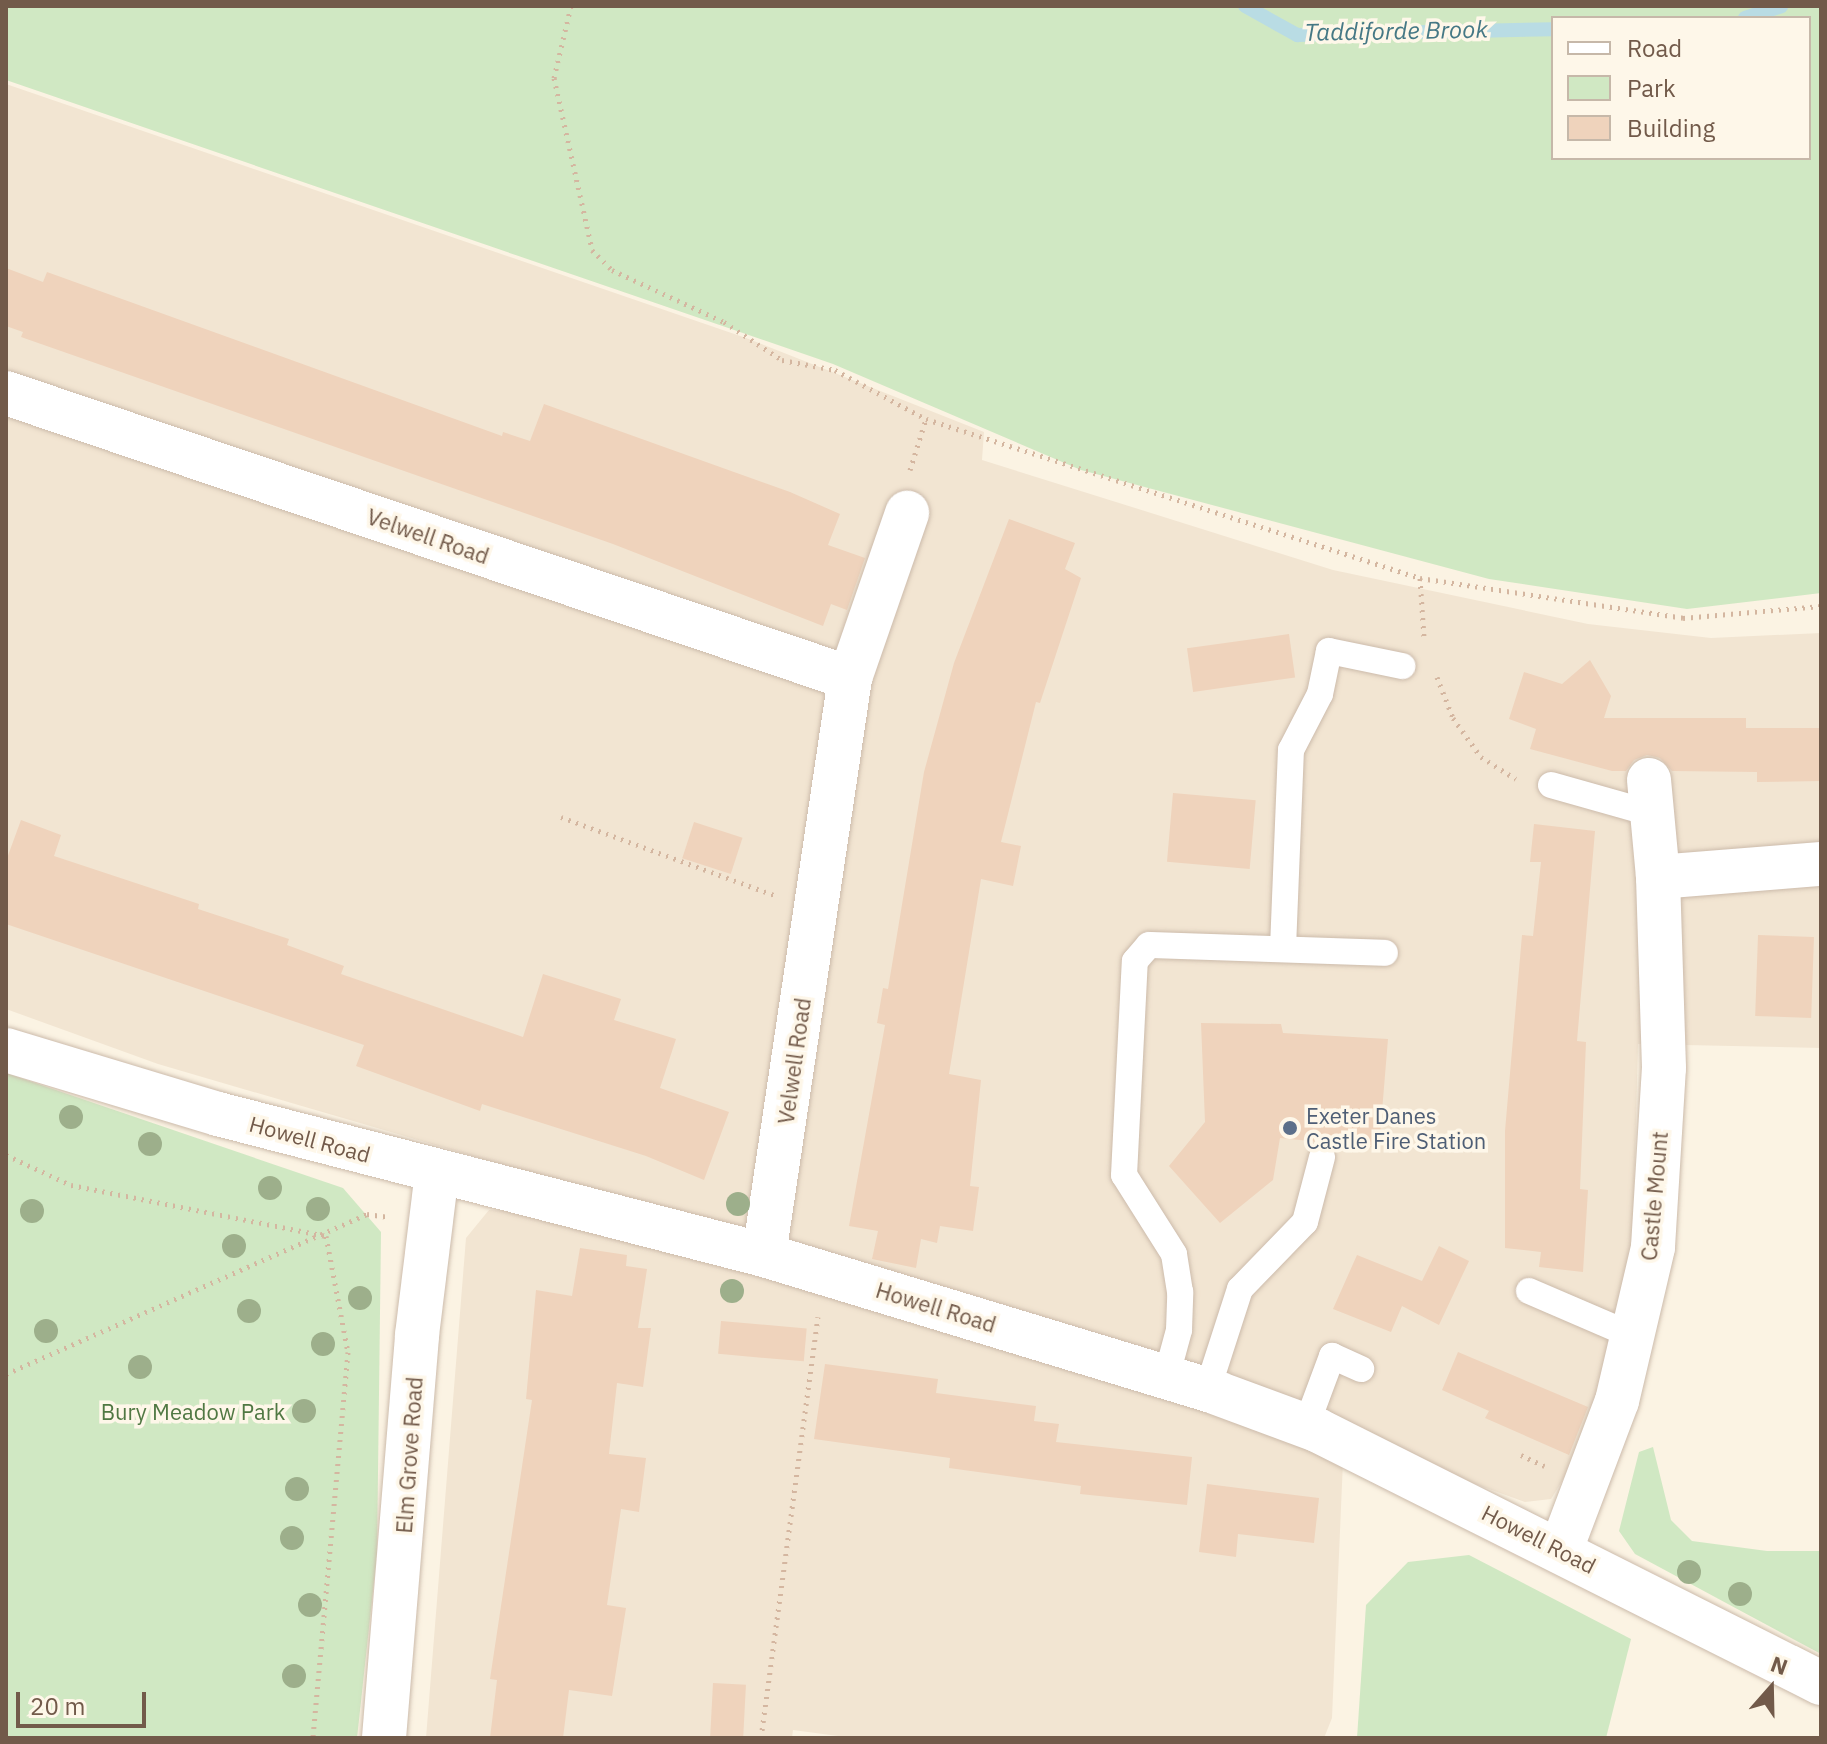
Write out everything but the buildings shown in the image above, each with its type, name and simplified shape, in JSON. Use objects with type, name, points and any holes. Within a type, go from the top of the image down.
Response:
[{"type":"street","name":"Velwell Road","points":[[6,393],[850,678]]},
{"type":"street","name":"Velwell Road","points":[[764,1255],[850,678],[907,513]]},
{"type":"street","name":"Castle Mount","points":[[1561,1549],[1600,1455],[1636,1337],[1653,1247],[1664,1068],[1658,877],[1650,796]]},
{"type":"street","points":[[1658,877],[1821,864]]},
{"type":"street","name":"Howell Road","points":[[6,1050],[437,1173],[825,1272],[1207,1391],[1306,1426],[1561,1549],[1821,1683]]},
{"type":"street","name":"Elm Grove Road","points":[[384,1738],[437,1173]]},
{"type":"lane","points":[[1283,948],[1291,750],[1320,694],[1329,651],[1402,666]]},
{"type":"lane","points":[[1551,785],[1650,796]]},
{"type":"lane","points":[[1166,1378],[1179,1330],[1180,1292],[1174,1254],[1124,1175],[1135,961],[1149,945],[1385,953]]},
{"type":"lane","points":[[1207,1391],[1240,1289],[1305,1222],[1322,1157]]},
{"type":"lane","points":[[1529,1291],[1636,1337]]},
{"type":"lane","points":[[1306,1426],[1332,1356],[1361,1369]]},
{"type":"path","points":[[571,6],[554,78],[592,250],[612,270],[724,322],[782,360],[835,370],[926,419],[1420,578],[1683,618],[1821,606]]},
{"type":"path","points":[[907,513],[901,500],[926,419]]},
{"type":"path","points":[[1420,578],[1422,630]]},
{"type":"path","points":[[1453,718],[1481,757],[1523,783]]},
{"type":"path","points":[[561,817],[723,879],[816,904]]},
{"type":"path","points":[[6,1155],[71,1185],[326,1236]]},
{"type":"path","points":[[6,1374],[326,1236],[367,1214],[430,1222]]},
{"type":"path","points":[[313,1738],[348,1352],[326,1236]]},
{"type":"path","points":[[761,1738],[825,1272]]},
{"type":"shaded area","points":[[6,84],[746,338],[984,432],[982,460],[1333,570],[1588,624],[1711,638],[1821,633],[1821,1048],[1638,1044],[1633,1231],[1621,1313],[1602,1383],[1570,1468],[1551,1499],[1525,1502],[1417,1463],[1343,1461],[1332,1718],[1324,1738],[853,1738],[793,1730],[792,1738],[426,1738],[466,1238],[489,1210],[509,1211],[507,1166],[158,1064],[6,1009]]},
{"type":"green space","points":[[6,6],[1821,6],[1821,593],[1687,609],[1489,579],[1081,470],[833,364],[6,80]]},
{"type":"green space","name":"Bury Meadow Park","points":[[6,1073],[343,1188],[381,1232],[377,1554],[357,1738],[6,1738]]},
{"type":"green space","points":[[1653,1447],[1671,1520],[1692,1541],[1767,1551],[1821,1551],[1821,1654],[1635,1554],[1619,1531],[1639,1452]]},
{"type":"green space","points":[[1469,1555],[1631,1639],[1606,1738],[1357,1738],[1366,1605],[1408,1562]]},
{"type":"waterway","name":"Taddiforde Brook","points":[[1245,6],[1297,35],[1551,29]]},
{"type":"waterway","name":"Taddiforde Brook","points":[[1751,16],[1781,6]]},
{"type":"place","name":"Exeter Danes Castle Fire Station","points":[[1290,1128]]}]
